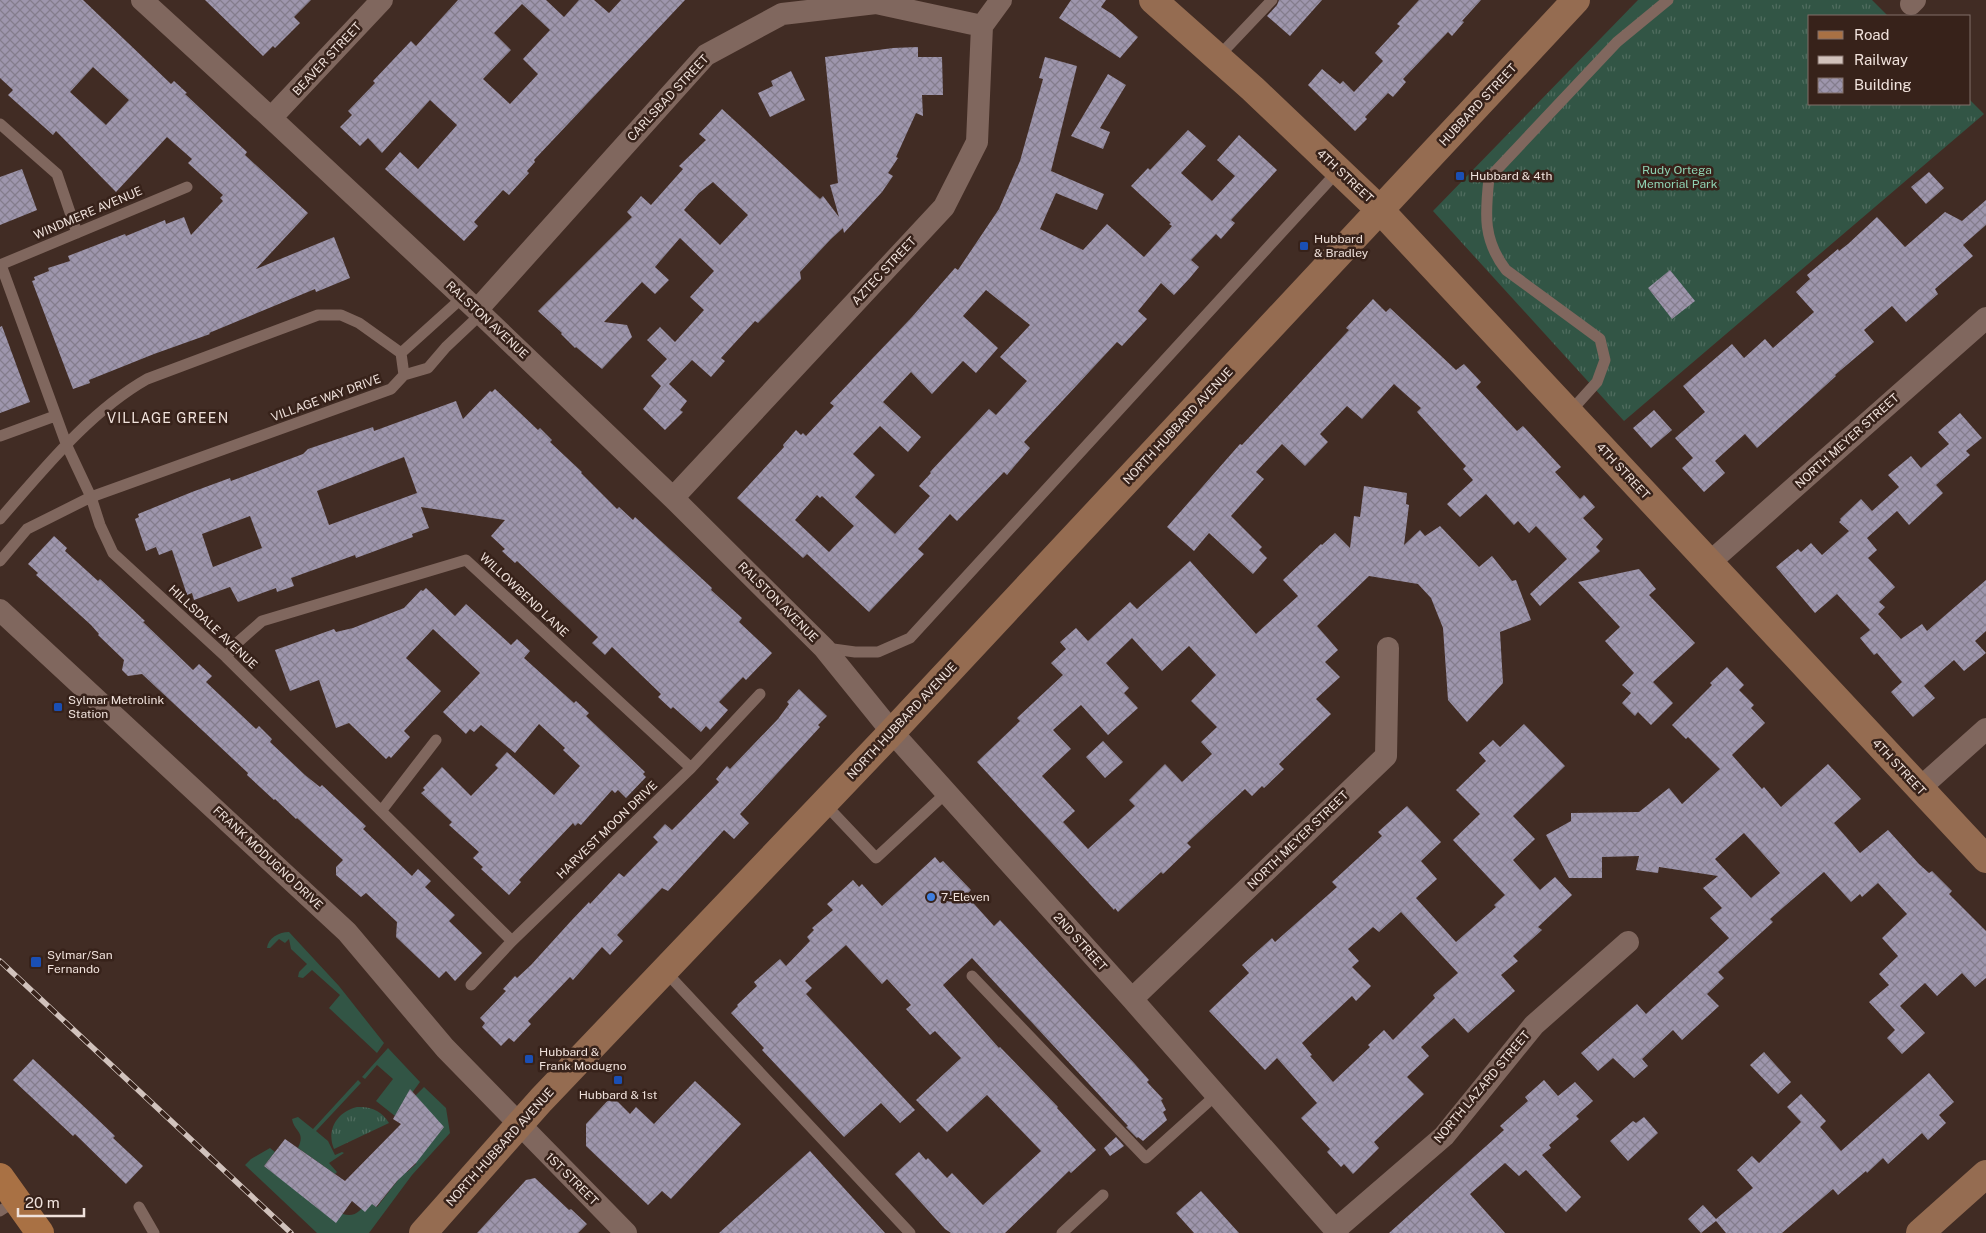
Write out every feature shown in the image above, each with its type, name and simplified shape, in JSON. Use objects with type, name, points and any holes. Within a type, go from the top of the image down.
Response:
[{"type":"main road","name":"4TH STREET","points":[[1153,0],[1217,59],[1253,89],[1380,210],[1986,859]]},
{"type":"main road","name":"HUBBARD STREET","points":[[1380,210],[1576,0]]},
{"type":"main road","name":"NORTH HUBBARD AVENUE","points":[[423,1233],[519,1124],[892,732],[1380,210]]},
{"type":"main road","points":[[1920,1233],[1986,1174]]},
{"type":"main road","points":[[0,1177],[8,1206],[40,1233]]},
{"type":"street","name":"RALSTON AVENUE","points":[[142,0],[272,118],[474,307],[673,498],[824,648]]},
{"type":"street","name":"BEAVER STREET","points":[[272,118],[382,0]]},
{"type":"street","points":[[982,26],[1001,0]]},
{"type":"street","name":"CARLSBAD STREET","points":[[474,307],[706,55],[782,14],[876,3],[982,26]]},
{"type":"street","name":"AZTEC STREET","points":[[673,498],[944,208],[977,142],[982,26]]},
{"type":"street","name":"NORTH MEYER STREET","points":[[1709,563],[1986,318]]},
{"type":"street","name":"FRANK MODUGNO DRIVE","points":[[0,610],[347,932],[445,1048],[519,1124]]},
{"type":"street","name":"2ND STREET","points":[[824,648],[892,732],[1132,999],[1336,1231]]},
{"type":"street","name":"NORTH MEYER STREET","points":[[1132,999],[1386,756],[1388,648]]},
{"type":"street","points":[[1920,788],[1986,729]]},
{"type":"street","name":"NORTH LAZARD STREET","points":[[1336,1231],[1444,1136],[1534,1025],[1628,942]]},
{"type":"street","name":"1ST STREET","points":[[519,1124],[626,1233]]},
{"type":"lane","points":[[1217,59],[1272,0]]},
{"type":"lane","points":[[1569,413],[1597,382],[1604,360],[1600,339],[1506,270],[1495,256],[1488,238],[1487,202],[1489,178],[1617,42],[1668,0]]},
{"type":"lane","points":[[0,124],[58,174],[77,233]]},
{"type":"lane","points":[[824,648],[855,652],[878,652],[910,638],[1338,171]]},
{"type":"lane","name":"WINDMERE AVENUE","points":[[0,265],[187,187]]},
{"type":"lane","name":"HILLSDALE AVENUE","points":[[0,265],[55,416],[91,497],[100,525],[113,553],[226,657],[512,941]]},
{"type":"lane","points":[[401,353],[474,307]]},
{"type":"lane","points":[[0,519],[67,446],[122,394],[147,379],[318,316],[341,315],[359,323],[401,353],[404,375],[428,368],[446,347],[474,307]]},
{"type":"lane","name":"VILLAGE WAY DRIVE","points":[[0,561],[27,529],[91,497],[391,390],[404,375]]},
{"type":"lane","points":[[0,436],[55,416]]},
{"type":"lane","name":"WILLOWBEND LANE","points":[[226,657],[237,643],[262,621],[466,560],[692,768]]},
{"type":"lane","name":"HARVEST MOON DRIVE","points":[[471,985],[512,941],[692,768],[760,694]]},
{"type":"lane","points":[[382,810],[436,740]]},
{"type":"lane","points":[[824,803],[876,858],[946,793]]},
{"type":"lane","points":[[664,970],[910,1233]]},
{"type":"lane","points":[[972,976],[1146,1158],[1216,1095]]},
{"type":"lane","points":[[1062,1233],[1102,1195]]},
{"type":"lane","points":[[138,1207],[154,1233]]},
{"type":"green space","name":"Rudy Ortega Memorial Park","points":[[1638,0],[1872,0],[1887,15],[1808,15],[1808,105],[1971,105],[1971,101],[1984,114],[1624,421],[1433,211]]},
{"type":"green space","points":[[289,932],[339,986],[384,1043],[377,1053],[329,1008],[340,995],[312,970],[303,978],[298,977],[299,972],[307,964],[291,949],[289,939],[285,943],[279,939],[270,948],[267,948],[269,941],[275,936]]},
{"type":"green space","points":[[388,1048],[420,1082],[395,1116],[376,1101],[393,1079],[377,1065],[365,1079],[362,1077]]},
{"type":"green space","points":[[358,1080],[361,1083],[316,1131],[328,1141],[335,1155],[344,1153],[329,1163],[337,1172],[335,1174],[298,1148],[301,1138],[292,1119],[298,1117],[313,1129]]},
{"type":"green space","points":[[424,1087],[446,1108],[450,1133],[412,1175],[369,1233],[317,1233],[245,1165],[251,1159],[270,1148],[275,1152],[264,1166],[343,1214],[354,1214],[368,1201],[377,1207],[405,1171],[407,1172],[416,1164],[414,1097]]},
{"type":"green space","points":[[357,1107],[367,1107],[376,1110],[389,1123],[334,1149],[331,1135],[335,1123],[344,1113]]},
{"type":"building","points":[[0,0],[83,0],[171,84],[174,81],[187,93],[185,94],[247,152],[245,155],[308,213],[256,269],[334,237],[350,278],[316,292],[315,289],[210,334],[89,380],[90,383],[73,389],[32,281],[35,280],[34,277],[49,271],[48,268],[70,261],[68,256],[165,220],[166,224],[184,217],[191,235],[223,201],[220,198],[223,195],[188,163],[192,159],[167,137],[116,192],[56,131],[53,135],[8,95],[13,90],[0,78]],"holes":[[[93,67],[129,100],[106,125],[70,92]]]},
{"type":"building","points":[[205,0],[311,0],[294,17],[300,23],[275,48],[273,46],[263,56]]},
{"type":"building","points":[[458,0],[546,0],[564,17],[579,0],[594,0],[609,13],[621,0],[685,0],[534,160],[535,162],[527,171],[529,173],[509,195],[503,190],[474,222],[478,226],[464,241],[385,169],[400,152],[418,169],[457,125],[430,100],[382,153],[368,138],[360,146],[340,127],[352,115],[348,111],[375,83],[373,81],[411,41],[416,46]],"holes":[[[522,4],[550,30],[523,59],[538,74],[510,104],[483,79],[511,50],[494,33]]]},
{"type":"building","points":[[1071,0],[1106,0],[1101,7],[1138,37],[1120,58],[1059,18]]},
{"type":"building","points":[[1279,0],[1322,0],[1290,36],[1267,16]]},
{"type":"building","points":[[1419,0],[1481,0],[1462,21],[1464,22],[1452,36],[1448,32],[1403,79],[1406,82],[1393,97],[1388,93],[1365,117],[1367,119],[1355,131],[1308,85],[1322,69],[1340,84],[1343,81],[1354,92],[1383,61],[1375,53],[1400,26],[1397,24]]},
{"type":"building","points":[[918,47],[918,57],[942,57],[943,95],[922,95],[923,116],[916,113],[896,157],[898,158],[888,173],[893,176],[882,192],[844,233],[843,228],[800,272],[801,279],[758,323],[755,321],[721,358],[725,361],[711,377],[692,360],[669,384],[687,401],[680,410],[683,412],[665,430],[643,409],[661,386],[651,376],[667,359],[647,340],[660,327],[675,342],[704,310],[690,297],[714,271],[680,238],[655,267],[669,280],[655,294],[642,282],[604,322],[627,325],[632,337],[602,369],[575,348],[538,311],[632,217],[627,212],[641,196],[651,205],[683,169],[679,166],[706,140],[699,134],[722,109],[820,199],[823,196],[839,217],[830,185],[838,183],[825,57],[893,48]],"holes":[[[713,182],[748,215],[720,245],[684,210],[699,193]]]},
{"type":"building","points":[[1045,57],[1077,66],[1051,171],[1104,194],[1097,210],[1056,193],[1040,229],[1083,250],[1107,224],[1144,257],[1172,226],[1131,186],[1148,168],[1150,170],[1188,130],[1206,146],[1181,173],[1212,201],[1235,176],[1217,160],[1239,135],[1277,170],[1231,220],[1235,223],[1221,239],[1216,234],[1191,260],[1199,267],[1189,279],[1174,295],[1161,283],[1138,311],[1147,319],[1122,346],[1117,342],[1024,442],[1030,448],[1007,475],[1004,472],[957,521],[950,514],[918,549],[924,554],[869,612],[807,554],[803,558],[737,498],[784,447],[783,445],[796,430],[801,435],[803,433],[806,436],[834,406],[830,403],[912,317],[955,268],[958,270],[999,209],[1020,161],[1043,79],[1039,78]],"holes":[[[986,290],[1030,325],[1000,357],[1027,381],[996,415],[989,409],[930,472],[919,486],[930,496],[895,534],[855,497],[875,475],[853,454],[880,426],[908,452],[921,437],[883,402],[911,372],[932,394],[963,361],[976,373],[998,348],[963,316]],[[817,495],[820,498],[822,496],[854,526],[829,552],[795,520]]]},
{"type":"building","points":[[791,71],[805,100],[770,117],[758,93],[773,86],[771,81]]},
{"type":"building","points":[[1108,74],[1126,85],[1100,128],[1110,132],[1103,149],[1071,136]]},
{"type":"building","points":[[22,169],[37,210],[0,225],[0,177]]},
{"type":"building","points":[[1929,172],[1944,188],[1926,204],[1911,187]]},
{"type":"building","points":[[1986,200],[1986,225],[1963,245],[1973,256],[1935,289],[1938,294],[1906,322],[1892,306],[1864,330],[1874,342],[1835,375],[1757,448],[1745,434],[1715,461],[1725,473],[1704,492],[1682,468],[1693,458],[1675,438],[1705,412],[1683,386],[1732,344],[1744,358],[1765,339],[1773,348],[1814,312],[1796,292],[1810,279],[1807,275],[1838,249],[1839,251],[1848,244],[1877,217],[1905,247],[1945,212],[1962,221]]},
{"type":"building","points":[[1670,270],[1695,301],[1672,319],[1648,288]]},
{"type":"building","points":[[1373,299],[1386,312],[1390,308],[1456,370],[1464,364],[1481,382],[1476,387],[1517,431],[1523,426],[1561,467],[1555,472],[1580,499],[1584,495],[1595,507],[1583,518],[1603,539],[1596,547],[1600,551],[1540,606],[1530,594],[1567,559],[1536,526],[1529,533],[1518,521],[1514,525],[1486,494],[1460,517],[1447,504],[1473,480],[1463,469],[1466,466],[1417,412],[1421,408],[1394,384],[1362,419],[1347,406],[1320,434],[1328,442],[1305,466],[1282,444],[1256,472],[1264,479],[1231,516],[1262,547],[1259,550],[1267,558],[1253,574],[1209,533],[1194,551],[1167,527],[1240,444],[1242,445],[1349,330],[1346,328]]},
{"type":"building","points":[[2,326],[30,402],[0,413],[0,327]]},
{"type":"building","points":[[495,389],[538,430],[540,428],[552,440],[550,442],[617,509],[619,507],[633,520],[635,517],[712,588],[711,590],[742,618],[739,622],[772,653],[746,680],[743,677],[719,702],[728,710],[710,730],[706,726],[701,732],[673,707],[671,709],[658,697],[661,694],[612,647],[605,655],[592,643],[598,637],[517,561],[515,563],[502,551],[505,549],[491,536],[505,520],[421,507],[429,528],[412,534],[413,537],[356,558],[355,555],[291,578],[294,586],[277,592],[276,588],[238,602],[230,587],[194,600],[192,593],[187,595],[172,550],[159,555],[156,547],[146,551],[135,519],[139,517],[138,514],[230,478],[231,481],[303,454],[308,449],[373,427],[374,431],[456,401],[463,419],[490,391],[492,392]],"holes":[[[404,457],[417,493],[329,525],[317,491]],[[250,516],[262,548],[213,567],[202,534]]]},
{"type":"building","points":[[1654,410],[1672,430],[1651,448],[1633,428]]},
{"type":"building","points":[[1960,413],[1982,438],[1966,451],[1970,455],[1936,485],[1943,493],[1909,525],[1897,511],[1867,538],[1877,550],[1868,558],[1895,587],[1879,602],[1885,607],[1878,614],[1901,639],[1922,624],[1927,631],[1986,580],[1986,631],[1975,641],[1986,653],[1964,671],[1954,660],[1924,686],[1935,698],[1913,717],[1891,692],[1902,682],[1877,653],[1874,655],[1860,638],[1870,630],[1837,594],[1815,613],[1776,567],[1798,549],[1801,552],[1811,543],[1822,555],[1849,531],[1839,522],[1840,519],[1861,499],[1872,511],[1899,487],[1888,475],[1911,456],[1921,468],[1949,444],[1938,432]]},
{"type":"building","points":[[1364,486],[1407,493],[1406,504],[1409,505],[1404,545],[1420,530],[1425,536],[1440,526],[1479,567],[1492,556],[1512,581],[1516,580],[1531,620],[1500,632],[1503,683],[1467,722],[1448,700],[1443,628],[1431,598],[1418,584],[1369,576],[1317,626],[1338,650],[1325,662],[1340,677],[1316,699],[1331,714],[1279,764],[1284,769],[1264,788],[1262,786],[1252,796],[1245,789],[1187,843],[1191,847],[1163,874],[1161,872],[1118,912],[1115,908],[1114,910],[977,762],[1020,721],[1017,718],[1063,675],[1051,663],[1066,649],[1060,642],[1076,628],[1088,641],[1130,602],[1137,609],[1190,561],[1256,634],[1298,596],[1283,580],[1335,533],[1350,548],[1354,516],[1360,517]],"holes":[[[1132,638],[1162,671],[1189,646],[1216,675],[1191,701],[1217,727],[1201,742],[1212,754],[1182,782],[1165,764],[1129,800],[1135,806],[1088,849],[1063,822],[1075,811],[1042,776],[1071,749],[1053,730],[1081,705],[1108,735],[1138,708],[1124,693],[1129,688],[1106,663]]]},
{"type":"building","points":[[54,536],[67,548],[65,551],[98,581],[100,579],[193,670],[199,664],[212,676],[206,682],[256,729],[259,726],[272,739],[270,742],[305,775],[320,787],[322,785],[366,826],[363,829],[412,876],[418,869],[431,881],[425,887],[455,915],[449,921],[482,953],[455,981],[446,971],[439,978],[396,937],[397,922],[366,893],[361,897],[336,875],[336,867],[343,860],[297,818],[274,800],[247,775],[248,773],[142,674],[128,676],[122,670],[124,660],[98,635],[91,625],[36,575],[38,573],[28,564]]},
{"type":"building","points":[[1639,569],[1656,589],[1649,595],[1695,643],[1653,682],[1673,703],[1651,725],[1638,712],[1635,716],[1622,703],[1631,693],[1622,685],[1634,673],[1605,641],[1620,627],[1578,582]]},
{"type":"building","points":[[426,588],[455,616],[466,604],[511,645],[517,639],[530,651],[524,658],[574,703],[576,701],[589,713],[586,716],[645,772],[643,774],[646,777],[626,798],[618,790],[615,793],[612,790],[581,825],[578,823],[575,826],[573,823],[519,880],[521,882],[509,895],[481,869],[483,867],[473,858],[479,852],[449,825],[452,822],[421,793],[425,790],[423,788],[442,767],[471,796],[498,768],[495,765],[507,752],[554,795],[580,766],[563,750],[565,748],[539,724],[515,753],[481,725],[474,732],[470,729],[466,734],[443,712],[480,673],[433,629],[406,658],[441,691],[404,731],[410,737],[391,758],[389,756],[386,759],[349,723],[336,728],[319,680],[290,691],[275,650],[334,629],[336,632],[353,628],[404,608],[421,590],[423,591]]},
{"type":"building","points":[[1727,667],[1744,685],[1739,690],[1754,705],[1751,708],[1765,723],[1732,755],[1781,807],[1828,764],[1861,799],[1834,823],[1860,853],[1888,830],[1919,864],[1929,873],[1932,871],[1952,891],[1949,894],[1986,931],[1986,978],[1975,987],[1962,973],[1937,996],[1925,983],[1900,1006],[1925,1033],[1902,1054],[1887,1038],[1895,1030],[1869,1002],[1889,985],[1879,974],[1898,956],[1882,938],[1907,914],[1878,883],[1862,897],[1860,894],[1851,902],[1824,872],[1770,919],[1773,922],[1718,972],[1724,978],[1707,994],[1719,1006],[1682,1040],[1673,1030],[1642,1059],[1648,1066],[1634,1078],[1613,1058],[1598,1071],[1581,1053],[1637,1004],[1646,1014],[1729,938],[1710,918],[1722,908],[1703,888],[1718,876],[1659,867],[1658,873],[1636,870],[1639,856],[1602,857],[1602,878],[1569,878],[1546,835],[1571,821],[1571,813],[1639,812],[1669,788],[1682,804],[1720,769],[1688,737],[1686,739],[1672,725],[1712,685],[1710,683]],"holes":[[[1744,833],[1780,873],[1751,898],[1715,859]]]},
{"type":"building","points":[[799,689],[827,716],[818,725],[820,727],[740,814],[749,823],[734,839],[724,830],[668,891],[662,888],[617,935],[623,941],[610,955],[602,947],[573,980],[570,977],[528,1021],[531,1024],[514,1042],[509,1038],[501,1046],[482,1027],[485,1023],[480,1018],[506,991],[503,989],[515,976],[517,978],[531,965],[589,902],[590,904],[619,873],[624,877],[658,842],[653,837],[665,824],[672,830],[685,817],[719,782],[716,779],[727,766],[730,769],[778,719],[789,704],[787,702]]},
{"type":"building","points":[[1524,724],[1565,766],[1513,816],[1535,839],[1513,860],[1540,890],[1555,877],[1572,895],[1538,927],[1542,930],[1513,956],[1518,961],[1501,975],[1515,991],[1468,1033],[1454,1018],[1421,1047],[1429,1056],[1407,1077],[1424,1094],[1374,1142],[1379,1148],[1353,1174],[1344,1164],[1341,1167],[1327,1152],[1330,1149],[1301,1118],[1317,1103],[1277,1058],[1265,1070],[1209,1011],[1249,973],[1242,965],[1272,938],[1275,942],[1337,887],[1332,882],[1382,836],[1378,832],[1407,806],[1441,842],[1421,861],[1437,879],[1416,898],[1456,942],[1496,907],[1494,905],[1505,895],[1453,840],[1480,814],[1456,790],[1486,761],[1479,753],[1493,740],[1500,747]],"holes":[[[1401,912],[1458,973],[1433,995],[1435,998],[1393,1040],[1384,1030],[1368,1045],[1370,1047],[1333,1082],[1310,1056],[1312,1055],[1302,1043],[1352,996],[1356,1001],[1371,986],[1352,967],[1359,961],[1348,949],[1373,927],[1379,932]]]},
{"type":"building","points":[[1103,741],[1123,762],[1105,778],[1086,757]]},
{"type":"building","points":[[935,857],[940,863],[943,861],[971,890],[966,895],[994,926],[1000,920],[1134,1063],[1149,1080],[1147,1082],[1163,1099],[1161,1100],[1166,1110],[1163,1112],[1167,1120],[1143,1141],[1137,1138],[972,958],[943,985],[999,1048],[1058,1107],[1096,1150],[1071,1173],[1069,1171],[1005,1233],[951,1233],[945,1229],[895,1174],[919,1152],[926,1160],[928,1158],[947,1178],[952,1173],[983,1205],[1041,1151],[987,1095],[947,1132],[916,1100],[961,1058],[935,1031],[930,1035],[906,1009],[911,1005],[887,979],[882,984],[846,945],[805,981],[812,988],[806,994],[915,1110],[900,1123],[881,1103],[844,1137],[762,1050],[764,1048],[731,1013],[757,986],[754,982],[780,959],[786,966],[810,941],[807,937],[814,930],[812,928],[833,910],[827,904],[853,880],[859,887],[862,884],[882,906]]},
{"type":"building","points":[[1764,1052],[1791,1082],[1778,1094],[1750,1065]]},
{"type":"building","points":[[33,1059],[115,1136],[113,1138],[143,1166],[126,1184],[75,1134],[73,1136],[13,1080]]},
{"type":"building","points":[[1929,1073],[1954,1102],[1939,1115],[1946,1123],[1928,1140],[1922,1133],[1888,1164],[1883,1158],[1838,1195],[1833,1189],[1782,1233],[1726,1233],[1716,1221],[1701,1233],[1688,1219],[1703,1205],[1716,1219],[1753,1188],[1737,1170],[1752,1156],[1759,1163],[1801,1122],[1787,1107],[1801,1094],[1826,1121],[1820,1127],[1841,1151]]},
{"type":"building","points":[[1544,1080],[1558,1096],[1575,1082],[1593,1101],[1576,1116],[1579,1119],[1549,1145],[1551,1148],[1542,1155],[1581,1197],[1566,1212],[1526,1170],[1519,1176],[1505,1163],[1470,1194],[1505,1233],[1389,1233],[1504,1130],[1500,1126],[1528,1101],[1525,1097]]},
{"type":"building","points":[[695,1081],[741,1124],[671,1199],[662,1191],[648,1205],[586,1146],[586,1124],[612,1096],[630,1114],[636,1107],[654,1124]]},
{"type":"building","points":[[410,1089],[444,1127],[416,1163],[397,1181],[376,1207],[372,1204],[365,1212],[352,1201],[336,1223],[264,1166],[285,1139],[345,1181],[401,1124],[393,1119]]},
{"type":"building","points":[[1644,1117],[1658,1133],[1628,1161],[1610,1141],[1633,1121],[1636,1123]]},
{"type":"building","points":[[1116,1137],[1124,1146],[1110,1156],[1104,1148]]},
{"type":"building","points":[[810,1151],[885,1233],[719,1233]]},
{"type":"building","points":[[535,1178],[587,1224],[578,1233],[477,1233],[526,1180]]},
{"type":"building","points":[[1201,1191],[1239,1233],[1194,1233],[1176,1213]]},
{"type":"railway","points":[[0,961],[291,1233]]},
{"type":"place","name":"Hubbard & 4th","points":[[1460,176]]},
{"type":"place","name":"Hubbard & Bradley","points":[[1304,246]]},
{"type":"place","name":"Sylmar Metrolink Station","points":[[58,707]]},
{"type":"place","name":"7-Eleven","points":[[931,897]]},
{"type":"place","name":"Sylmar/San Fernando","points":[[36,962]]},
{"type":"place","name":"Hubbard & Frank Modugno","points":[[529,1059]]},
{"type":"place","name":"Hubbard & 1st","points":[[618,1080]]},
{"type":"district","name":"VILLAGE GREEN","points":[[168,418]]}]
